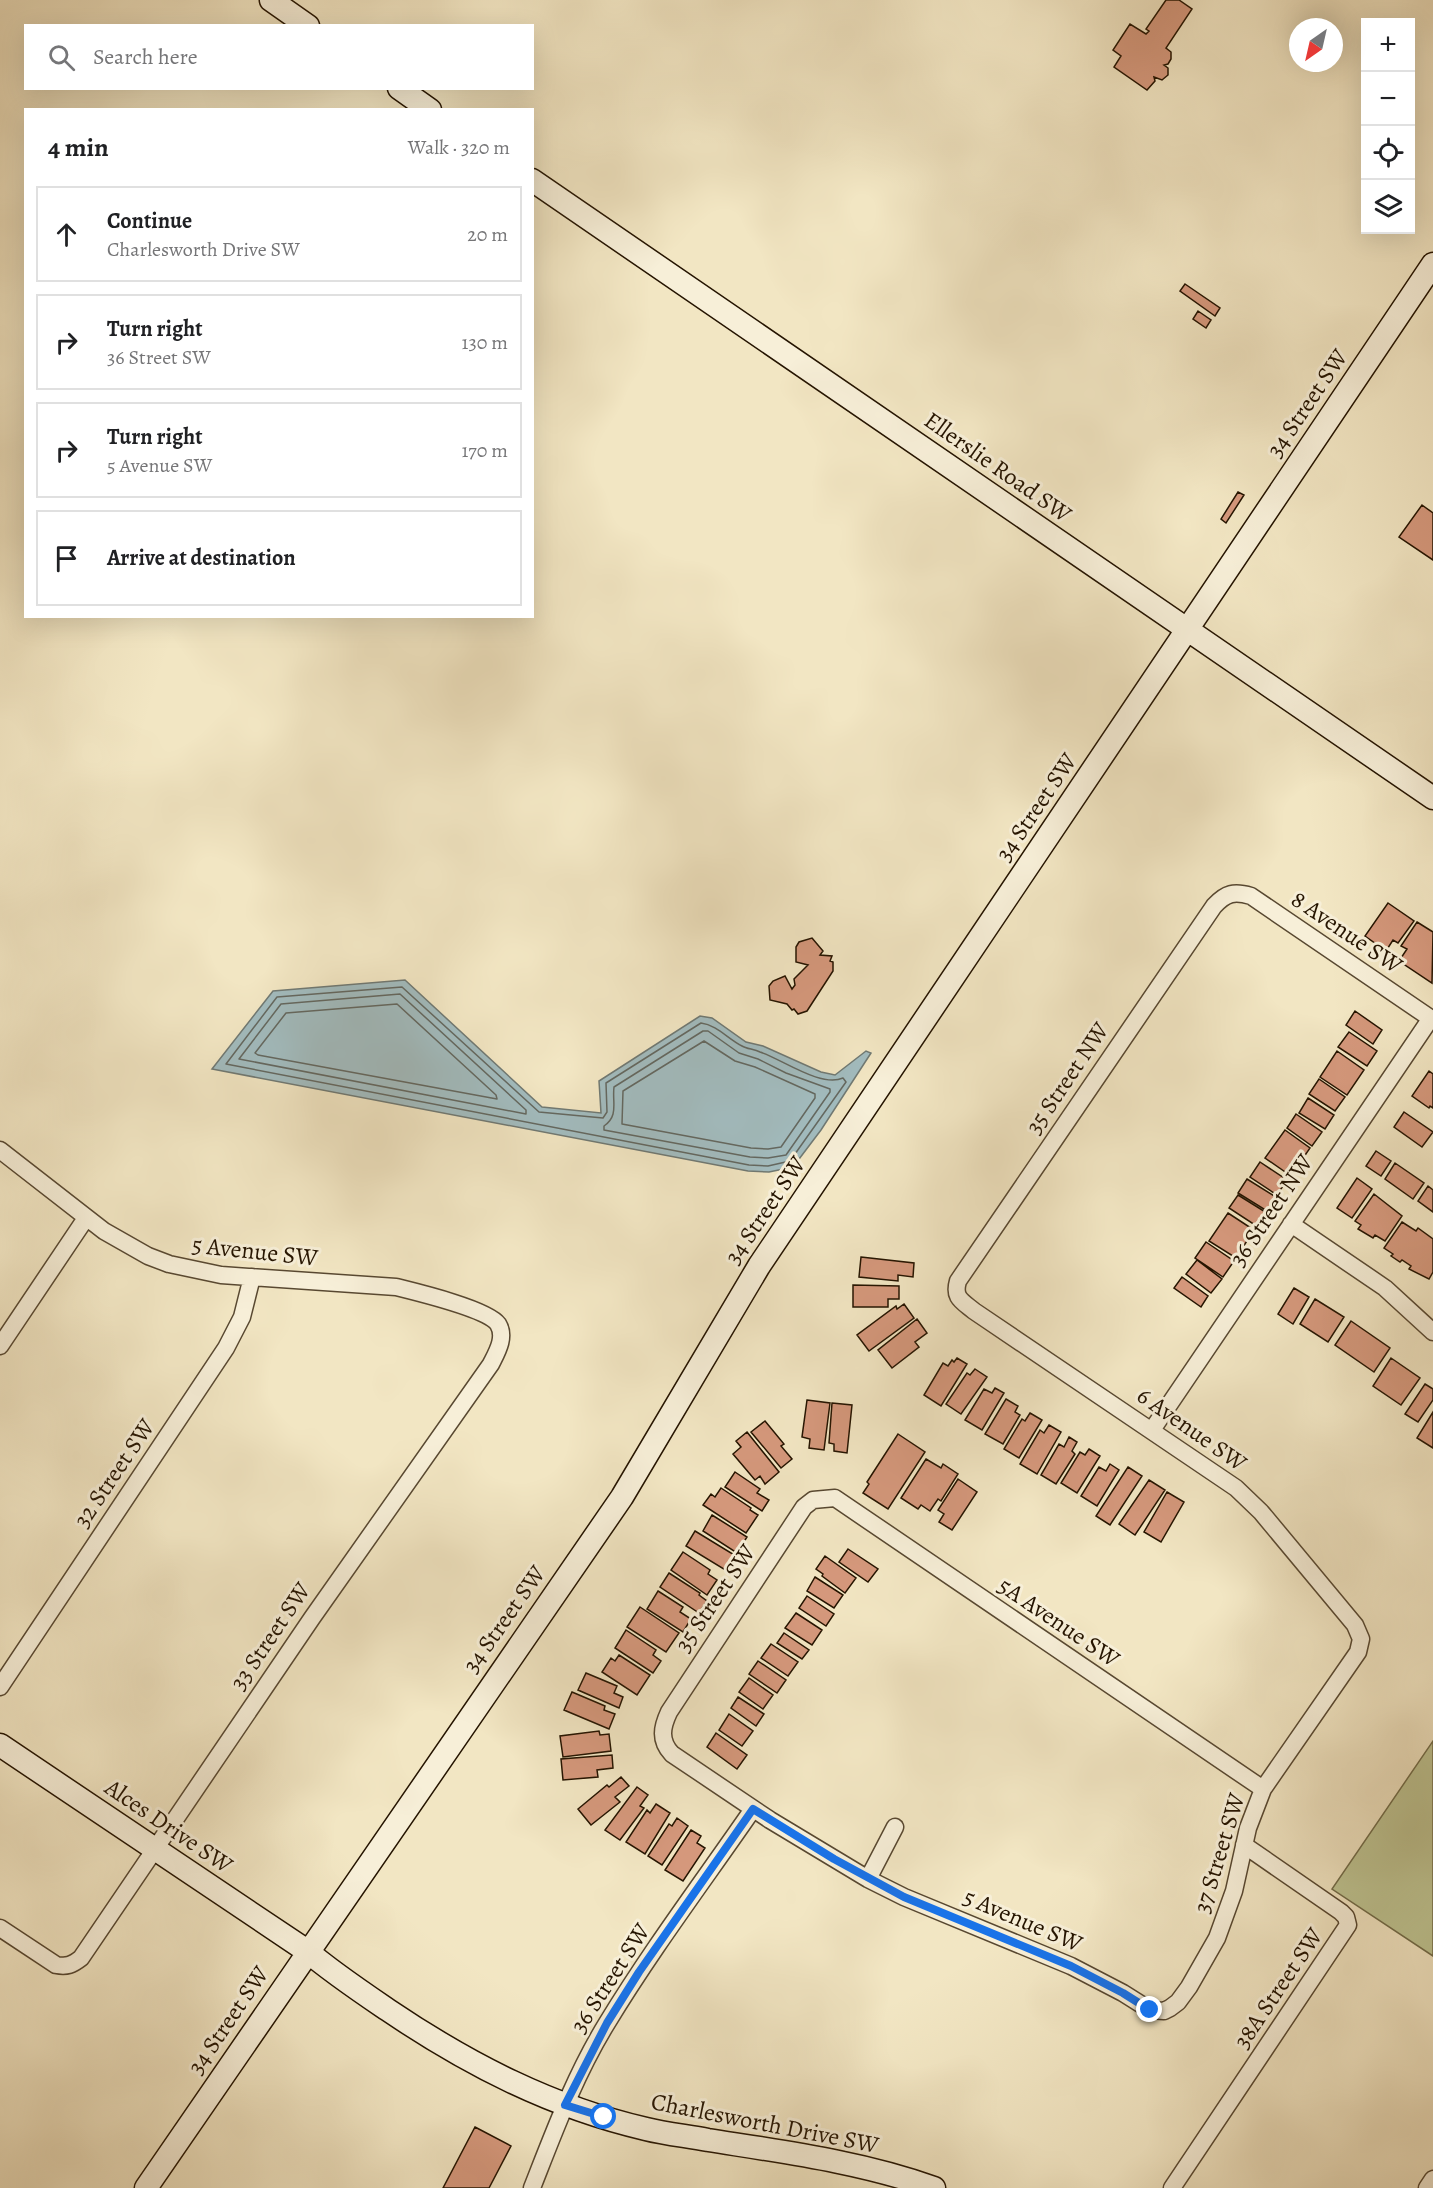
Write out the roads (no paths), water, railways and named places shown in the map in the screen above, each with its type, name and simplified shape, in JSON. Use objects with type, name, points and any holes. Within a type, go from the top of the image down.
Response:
[{"type":"main road","points":[[271,0],[305,24]]},
{"type":"main road","points":[[402,90],[427,108]]},
{"type":"main road","name":"Ellerslie Road SW","points":[[534,181],[1433,798]]},
{"type":"main road","name":"34 Street SW","points":[[146,2188],[307,1951],[622,1497],[759,1266],[1433,264]]},
{"type":"main road","name":"Alces Drive SW","points":[[0,1745],[307,1951]]},
{"type":"main road","name":"Charlesworth Drive SW","points":[[307,1951],[331,1971],[457,2055],[537,2095],[646,2129],[855,2166],[910,2179],[934,2188]]},
{"type":"street","name":"8 Avenue SW","points":[[1230,893],[1239,892],[1251,897],[1432,1019]]},
{"type":"street","name":"35 Street NW","points":[[958,1298],[955,1291],[958,1281],[1214,906],[1230,893]]},
{"type":"street","name":"36 Street NW","points":[[1152,1430],[1432,1019]]},
{"type":"street","name":"5 Avenue SW","points":[[0,1150],[86,1218],[124,1243],[169,1264],[212,1274],[396,1287],[422,1293],[465,1308],[498,1324]]},
{"type":"street","points":[[0,1346],[86,1218]]},
{"type":"street","points":[[1292,1224],[1384,1288],[1433,1332]]},
{"type":"street","name":"32 Street SW","points":[[0,1687],[226,1347],[242,1317],[252,1277]]},
{"type":"street","name":"6 Avenue SW","points":[[958,1298],[1222,1477],[1251,1501],[1354,1625],[1361,1639]]},
{"type":"street","name":"33 Street SW","points":[[0,1928],[56,1965],[74,1964],[81,1958],[312,1618],[490,1364],[499,1350],[501,1339],[498,1324]]},
{"type":"street","name":"35 Street SW","points":[[662,1740],[662,1730],[669,1712],[804,1507],[813,1500],[826,1498]]},
{"type":"street","name":"5A Avenue SW","points":[[826,1498],[835,1498],[845,1503],[1263,1789]]},
{"type":"street","name":"37 Street SW","points":[[1156,2011],[1170,2008],[1178,2002],[1207,1958],[1226,1917],[1244,1845],[1263,1789],[1358,1652],[1361,1639]]},
{"type":"street","name":"5 Avenue SW","points":[[662,1740],[672,1754],[753,1809],[868,1879],[904,1897],[1071,1966],[1156,2011]]},
{"type":"street","name":"36 Street SW","points":[[532,2188],[565,2105],[607,2023],[639,1972],[753,1809]]},
{"type":"street","points":[[868,1879],[895,1827]]},
{"type":"street","name":"38A Street SW","points":[[1172,2188],[1348,1925],[1346,1917],[1341,1912],[1244,1845]]},
{"type":"street","points":[[1427,2188],[1433,2179]]},
{"type":"water","points":[[405,980],[542,1107],[601,1113],[599,1081],[700,1016],[712,1018],[746,1042],[763,1046],[821,1072],[835,1075],[866,1051],[871,1053],[821,1130],[793,1167],[769,1172],[748,1171],[212,1069],[273,991]]}]
